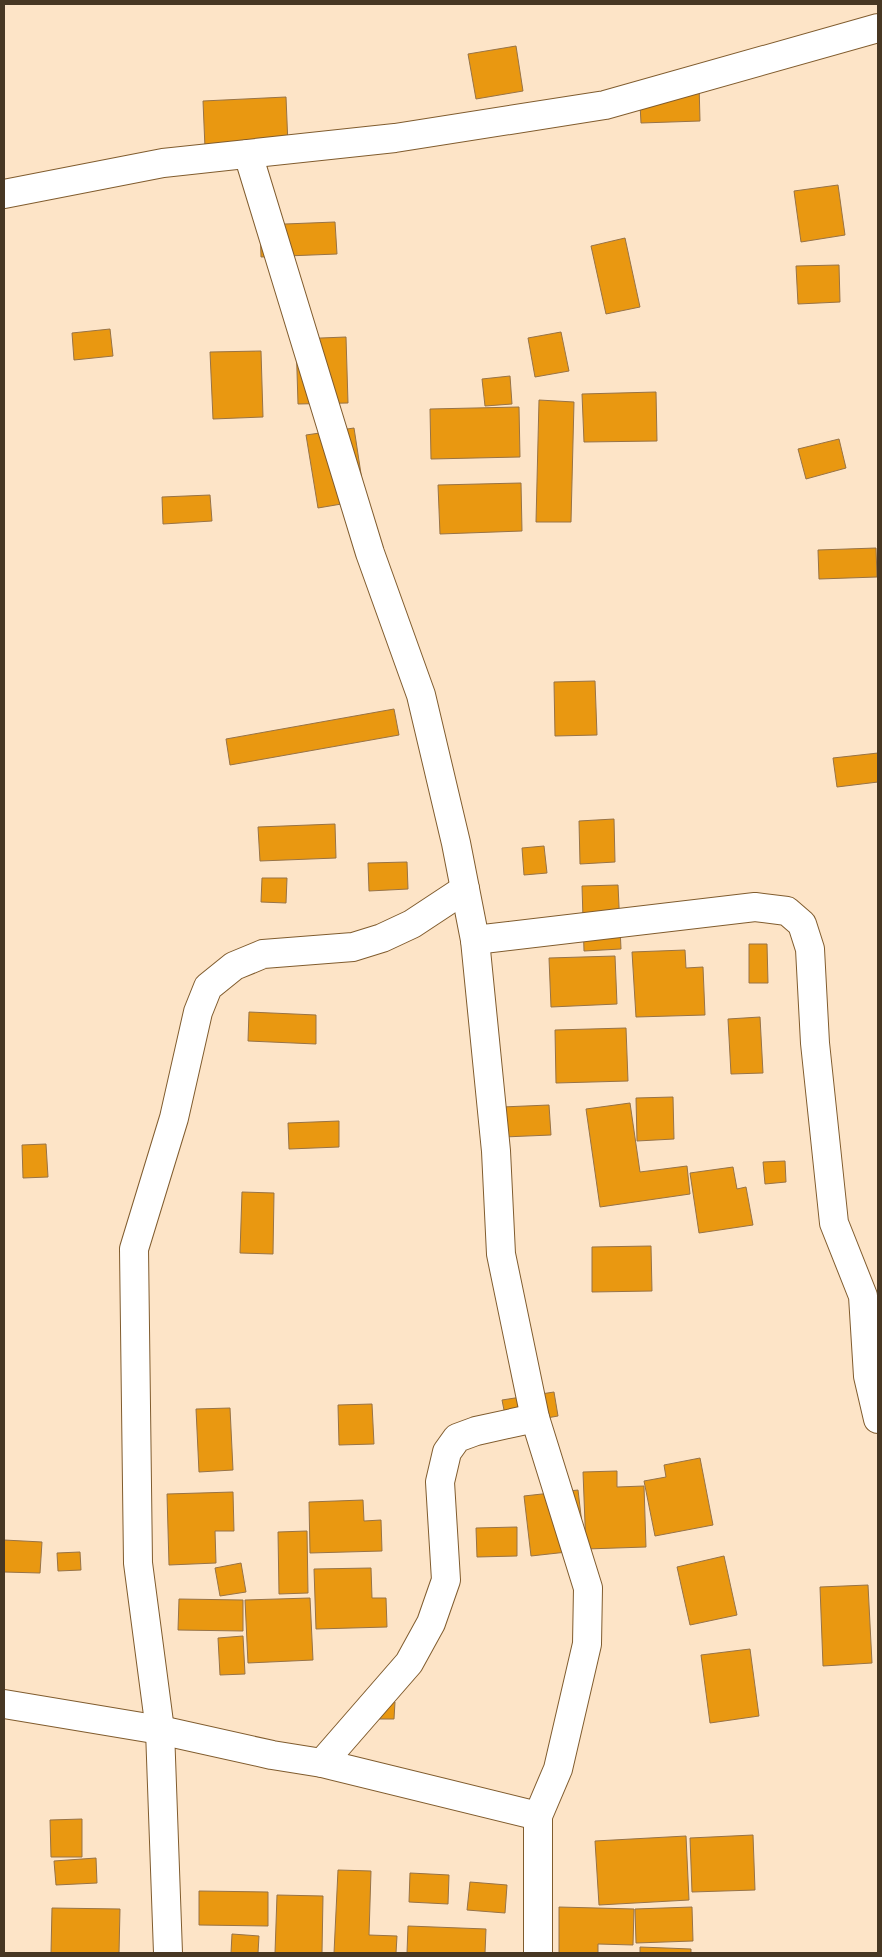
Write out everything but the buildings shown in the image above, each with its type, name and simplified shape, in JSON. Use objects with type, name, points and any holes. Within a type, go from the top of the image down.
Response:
[{"type":"street","points":[[4,194],[163,163],[395,138],[605,105],[878,28]]},
{"type":"street","points":[[248,154],[370,553],[420,694],[475,940],[496,1151],[501,1254],[535,1418],[588,1588],[587,1644],[558,1769],[538,1816],[538,1953]]},
{"type":"street","points":[[168,1953],[160,1730],[138,1563],[134,1249],[174,1118],[198,1012],[208,987],[234,966],[263,954],[353,947],[382,938],[412,924],[465,890]]},
{"type":"street","points":[[475,940],[755,908],[788,911],[802,924],[810,949],[815,1043],[834,1223],[863,1296],[868,1376],[878,1419]]},
{"type":"street","points":[[322,1763],[409,1663],[431,1623],[446,1580],[440,1482],[447,1452],[456,1438],[476,1431],[535,1418]]},
{"type":"street","points":[[4,1704],[160,1730],[272,1755],[322,1763],[538,1816]]}]
